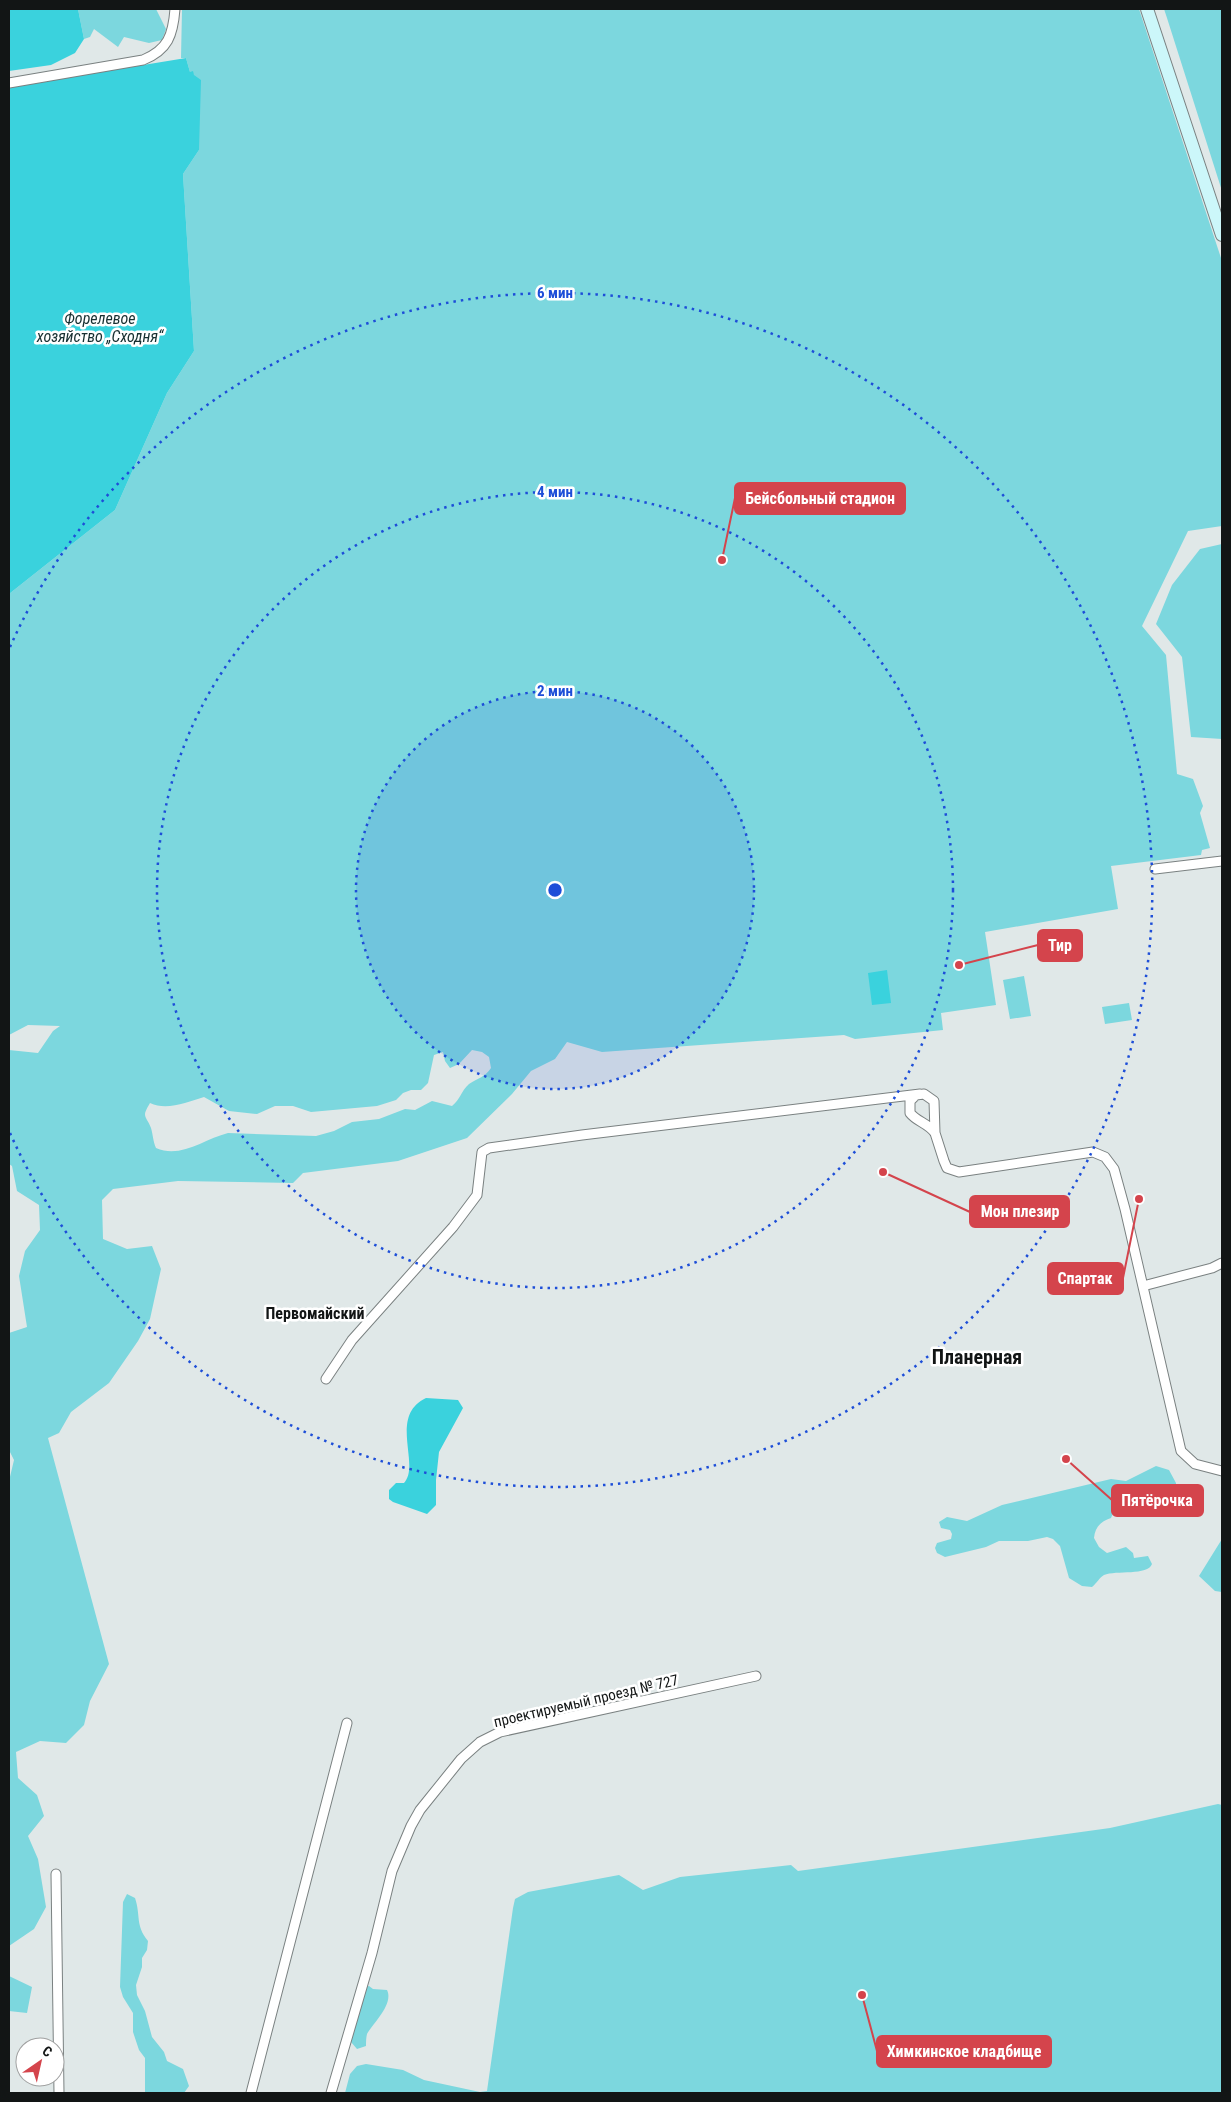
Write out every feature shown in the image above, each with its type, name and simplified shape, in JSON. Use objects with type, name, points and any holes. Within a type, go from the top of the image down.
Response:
[{"type":"main road","points":[[1148,9],[1222,235]]},
{"type":"street","points":[[9,83],[143,60],[163,48],[174,25],[175,9]]},
{"type":"street","points":[[1156,869],[1222,861]]},
{"type":"street","points":[[909,1105],[913,1098],[920,1094]]},
{"type":"street","points":[[326,1379],[352,1340],[453,1227],[477,1195],[482,1152],[489,1148],[582,1134],[920,1094],[932,1097],[936,1109],[935,1133]]},
{"type":"street","points":[[897,1096],[905,1099],[913,1116],[931,1126],[947,1168],[959,1172],[1093,1152],[1105,1156],[1114,1169],[1181,1452],[1195,1464],[1222,1470]]},
{"type":"street","points":[[920,1120],[932,1116],[936,1109]]},
{"type":"street","points":[[1143,1286],[1212,1268],[1222,1263]]},
{"type":"street","name":"проектируемый проезд № 727","points":[[331,2093],[372,1953],[392,1871],[420,1810],[461,1759],[480,1742],[500,1732],[756,1676]]},
{"type":"street","points":[[251,2093],[347,1724]]},
{"type":"street","points":[[56,1874],[59,2093]]},
{"type":"shaded area","points":[[78,9],[156,9],[166,29],[162,40],[149,43],[124,37],[118,47],[94,29],[90,37],[84,39]]},
{"type":"shaded area","points":[[182,9],[1139,9],[1222,261],[1222,526],[1188,531],[1142,626],[1166,655],[1177,774],[1193,779],[1203,806],[1200,813],[1210,848],[1202,850],[1201,855],[1111,866],[1118,909],[985,932],[996,1005],[941,1013],[943,1030],[855,1039],[844,1035],[602,1052],[567,1042],[555,1059],[531,1071],[512,1094],[467,1138],[398,1161],[303,1173],[293,1183],[178,1181],[113,1189],[102,1200],[103,1239],[127,1249],[152,1246],[161,1269],[150,1319],[138,1341],[109,1383],[71,1412],[59,1433],[48,1438],[109,1664],[90,1701],[84,1725],[66,1743],[40,1741],[16,1752],[18,1778],[37,1795],[44,1816],[28,1836],[38,1859],[46,1907],[34,1929],[9,1946],[9,1481],[14,1460],[9,1450],[9,1333],[27,1327],[19,1276],[25,1251],[40,1230],[39,1205],[17,1191],[12,1166],[9,1164],[9,1050],[38,1053],[53,1031],[60,1026],[28,1025],[9,1035],[9,594],[115,510],[167,393],[194,351],[183,174],[199,150],[194,75],[190,72],[186,58],[181,58]],"holes":[[[472,1050],[482,1052],[489,1057],[491,1068],[484,1075],[469,1084],[452,1106],[432,1101],[415,1110],[405,1109],[379,1119],[352,1122],[334,1131],[316,1136],[228,1133],[183,1150],[165,1151],[156,1148],[151,1128],[145,1116],[150,1103],[170,1106],[204,1097],[229,1111],[257,1114],[275,1106],[293,1106],[311,1112],[377,1106],[396,1100],[403,1093],[411,1090],[421,1090],[428,1083],[434,1055],[443,1052],[445,1061],[450,1068],[459,1064]]]},
{"type":"shaded area","points":[[1164,9],[1222,9],[1222,191],[1167,18]]},
{"type":"shaded area","points":[[1222,544],[1222,739],[1191,737],[1182,657],[1156,624],[1172,585],[1200,549]]},
{"type":"shaded area","points":[[1024,976],[1031,1016],[1010,1019],[1003,980]]},
{"type":"shaded area","points":[[1129,1003],[1132,1020],[1105,1024],[1102,1007]]},
{"type":"shaded area","points":[[1156,1466],[1169,1470],[1176,1483],[1176,1493],[1163,1499],[1134,1494],[1120,1495],[1111,1518],[1099,1525],[1094,1538],[1099,1547],[1107,1553],[1126,1547],[1133,1553],[1134,1558],[1148,1556],[1152,1564],[1144,1570],[1104,1575],[1092,1587],[1082,1586],[1069,1578],[1060,1546],[1053,1539],[1047,1537],[1028,1541],[999,1541],[986,1547],[945,1557],[937,1553],[935,1548],[937,1543],[951,1539],[952,1534],[950,1530],[941,1528],[939,1522],[947,1517],[967,1521],[1002,1505],[1111,1479],[1126,1481]]},
{"type":"shaded area","points":[[1222,1539],[1222,1592],[1215,1591],[1199,1576]]},
{"type":"shaded area","points":[[1218,1804],[1222,1805],[1222,2093],[345,2093],[350,2074],[357,2066],[366,2064],[403,2070],[424,2080],[480,2092],[487,2091],[513,1908],[515,1899],[528,1892],[619,1875],[643,1890],[680,1877],[791,1865],[798,1871],[1110,1828]]},
{"type":"shaded area","points":[[127,1894],[135,1898],[141,1930],[148,1941],[136,1985],[137,1995],[145,2011],[152,2037],[164,2052],[167,2061],[183,2069],[189,2086],[184,2093],[145,2093],[145,2058],[139,2050],[133,2032],[133,2013],[123,1997],[120,1987],[123,1902]]},
{"type":"shaded area","points":[[9,1976],[32,1987],[27,2013],[9,2011]]},
{"type":"shaded area","points":[[369,1986],[373,1989],[387,1990],[388,2001],[367,2034],[366,2046],[357,2049],[351,2042],[365,1987]]},
{"type":"water","points":[[9,9],[78,9],[84,39],[75,53],[51,65],[9,71]]},
{"type":"water","name":"Форелевое хозяйство „Сходня“","points":[[186,58],[190,72],[193,71],[194,75],[201,80],[199,150],[183,174],[194,351],[167,393],[115,510],[9,594],[9,87]]},
{"type":"water","points":[[887,970],[891,1003],[872,1005],[868,973]]},
{"type":"water","points":[[426,1398],[458,1400],[463,1408],[439,1452],[436,1505],[427,1514],[389,1499],[389,1490],[396,1483],[404,1483],[408,1475],[407,1428],[409,1416],[415,1406]]},
{"type":"place","name":"Бейсбольный стадион","points":[[722,560]]},
{"type":"place","name":"Тир","points":[[959,965]]},
{"type":"place","name":"Мон плезир","points":[[883,1172]]},
{"type":"place","name":"Спартак","points":[[1139,1199]]},
{"type":"place","name":"Пятёрочка","points":[[1066,1459]]},
{"type":"place","name":"Химкинское кладбище","points":[[862,1995]]},
{"type":"district","name":"Первомайский","points":[[315,1313]]},
{"type":"district","name":"Планерная","points":[[977,1357]]}]
